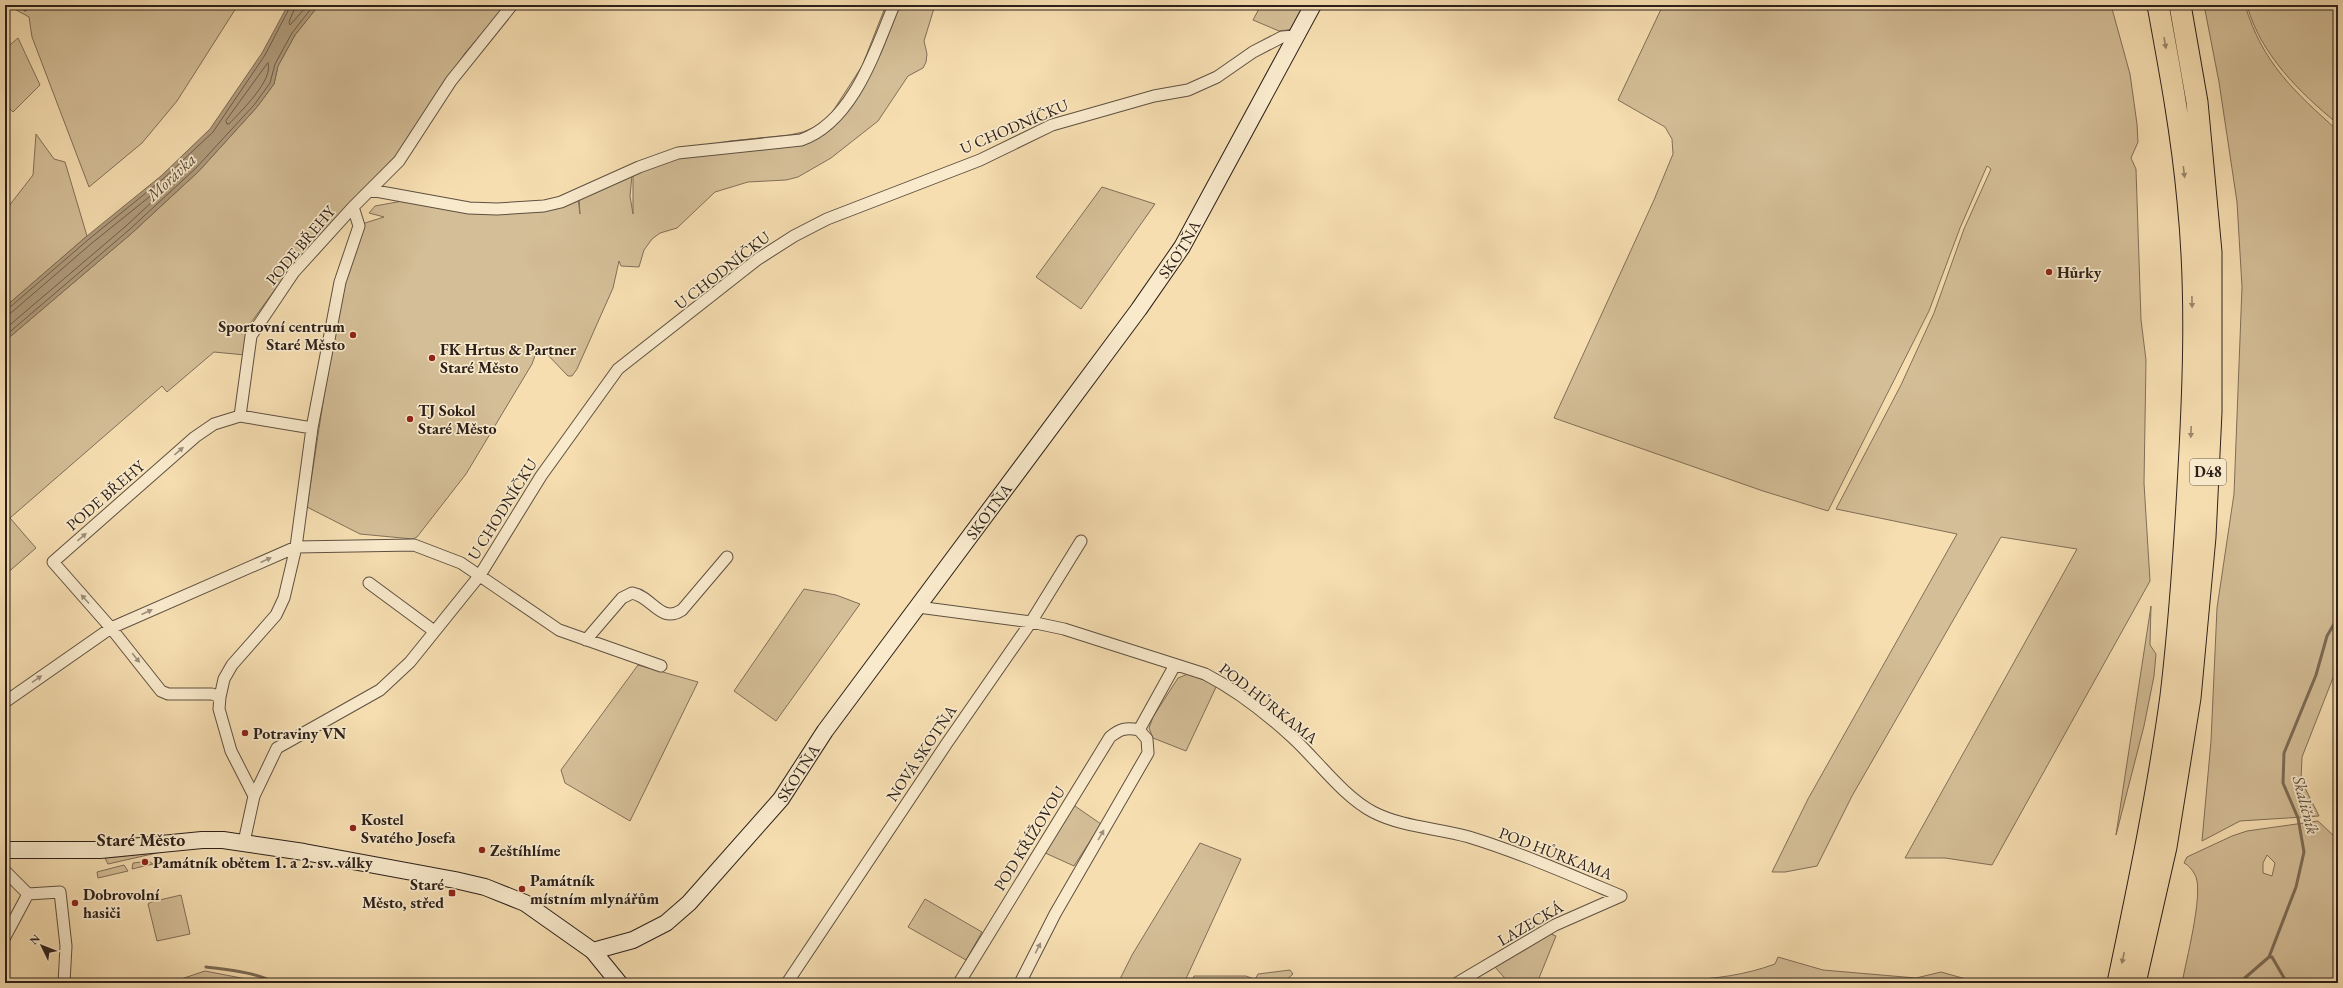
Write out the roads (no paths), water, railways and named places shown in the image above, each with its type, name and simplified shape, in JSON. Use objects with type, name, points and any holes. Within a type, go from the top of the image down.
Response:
[{"type":"highway","name":"D48","points":[[2118,983],[2147,847],[2170,696],[2185,548],[2191,434],[2194,352],[2188,202],[2175,100],[2158,5]]},
{"type":"highway","name":"D48","points":[[2135,983],[2166,846],[2190,698],[2205,537],[2211,412],[2211,252],[2197,102],[2180,5]]},
{"type":"street","name":"PODE BŘEHY","points":[[240,416],[251,336],[294,272],[353,207],[399,162],[451,81],[512,5]]},
{"type":"street","points":[[370,190],[469,208],[498,209],[544,206],[561,202],[639,167],[678,153],[801,140],[814,135],[825,127],[860,82],[894,5]]},
{"type":"street","name":"SKOTŇA","points":[[593,951],[633,940],[666,922],[689,903],[781,799],[826,731],[1139,309],[1182,247],[1313,5]]},
{"type":"street","name":"U CHODNÍČKU","points":[[244,842],[254,796],[278,748],[380,690],[410,662],[480,574],[541,476],[618,369],[758,259],[794,236],[827,218],[980,160],[1052,125],[1082,115],[1154,96],[1188,90],[1217,77],[1253,52],[1282,37],[1296,36]]},
{"type":"street","name":"PODE BŘEHY","points":[[254,796],[231,751],[219,709],[220,697],[224,679],[232,665],[276,615],[284,598],[296,546],[312,428],[340,282],[359,226],[353,207]]},
{"type":"street","name":"PODE BŘEHY","points":[[111,628],[53,562],[195,437],[214,424],[240,416],[312,428]]},
{"type":"street","name":"NOVÁ SKOTŇA","points":[[787,983],[947,743],[1031,622],[1082,541]]},
{"type":"street","name":"U CHODNÍČKU","points":[[296,546],[414,545],[461,563],[480,574],[522,607],[559,630],[661,666]]},
{"type":"street","points":[[5,702],[111,628],[296,546]]},
{"type":"street","points":[[586,640],[622,598],[632,593],[641,594],[666,615],[674,615],[682,610],[727,557]]},
{"type":"street","points":[[369,583],[434,631]]},
{"type":"street","name":"POD HŮRKAMA","points":[[918,607],[1031,622],[1064,630],[1205,674],[1223,684],[1292,737],[1356,800],[1372,811],[1390,820],[1438,829],[1512,852],[1621,896]]},
{"type":"street","points":[[111,628],[161,691],[168,694],[212,694],[220,697]]},
{"type":"street","points":[[1020,983],[1055,914],[1148,753],[1147,739],[1139,730],[1175,665]]},
{"type":"street","name":"POD KŘÍŽOVOU","points":[[959,983],[1110,737],[1119,730],[1129,728],[1139,730]]},
{"type":"street","points":[[5,850],[100,850],[202,840],[244,842],[410,871],[485,887],[525,903],[593,951],[620,983]]},
{"type":"street","points":[[5,871],[28,894],[60,892],[66,946],[64,983]]},
{"type":"street","points":[[5,937],[28,894]]},
{"type":"street","name":"LAZECKÁ","points":[[1457,983],[1555,925],[1621,896]]},
{"type":"water","name":"Morávka","points":[[288,5],[319,5],[295,35],[278,66],[274,84],[257,107],[199,171],[132,233],[5,341],[5,307],[87,236],[161,176],[210,129],[262,53]]},
{"type":"waterway","points":[[25,10],[34,5]]},
{"type":"waterway","name":"Skaličník","points":[[2269,957],[2296,887],[2304,852],[2298,818],[2283,783],[2284,753],[2316,675],[2327,636],[2338,617]]},
{"type":"waterway","name":"Skaličník","points":[[2239,983],[2269,957],[2272,957],[2287,983]]},
{"type":"waterway","points":[[206,967],[251,974],[276,983]]},
{"type":"place","name":"Hůrky","points":[[2049,272]]},
{"type":"place","name":"Sportovní centrum Staré Město","points":[[353,335]]},
{"type":"place","name":"FK Hrtus & Partner Staré Město","points":[[432,358]]},
{"type":"place","name":"TJ Sokol Staré Město","points":[[410,419]]},
{"type":"place","name":"Potraviny VN","points":[[245,733]]},
{"type":"place","name":"Kostel Svatého Josefa","points":[[353,828]]},
{"type":"place","name":"Zeštíhlíme","points":[[482,850]]},
{"type":"place","name":"Památník obětem 1. a 2. sv. války","points":[[145,862]]},
{"type":"place","name":"Památník místním mlynářům","points":[[522,889]]},
{"type":"place","name":"Staré Město, střed","points":[[452,893]]},
{"type":"place","name":"Dobrovolní hasiči","points":[[75,903]]},
{"type":"district","name":"Staré Město","points":[[141,840]]}]
